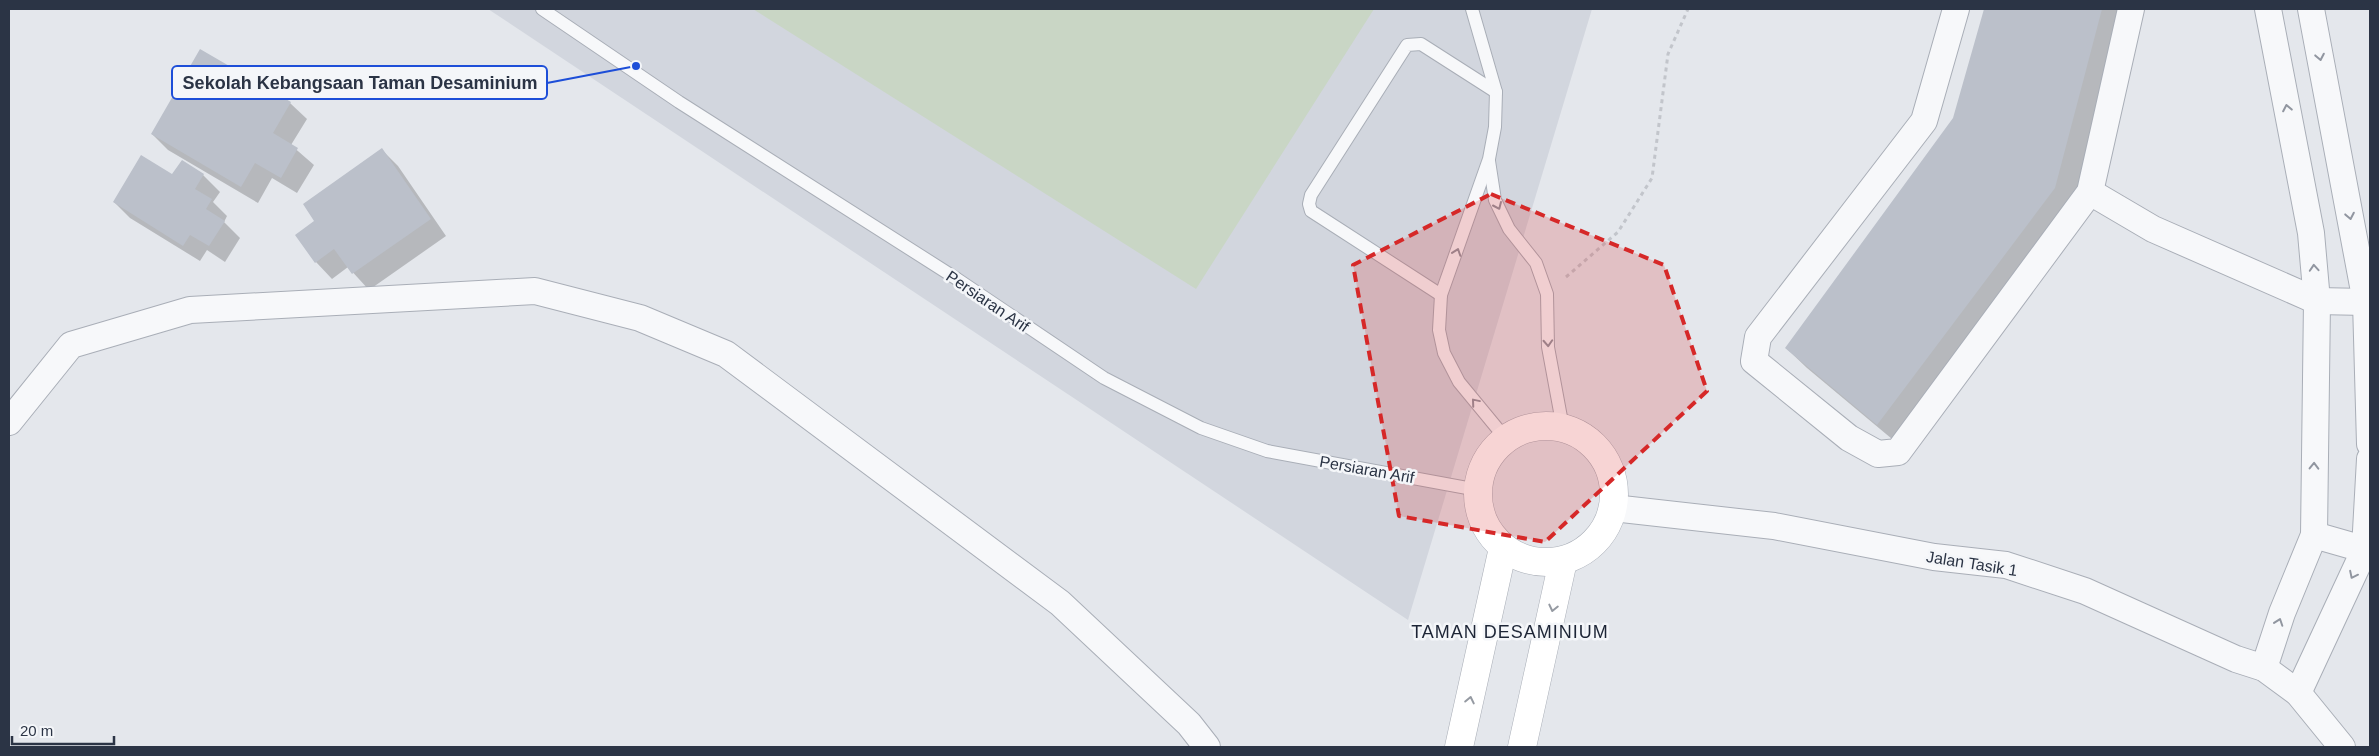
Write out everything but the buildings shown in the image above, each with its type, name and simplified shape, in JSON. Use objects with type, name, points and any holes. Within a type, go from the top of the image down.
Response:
[{"type":"street","points":[[1956,9],[1924,121],[1758,337],[1754,361],[1849,438],[1878,454],[1898,452],[2090,192],[2131,9]]},
{"type":"street","points":[[2264,668],[2282,614],[2314,535],[2316,301],[2311,233],[2268,9]]},
{"type":"street","points":[[2311,9],[2366,302],[2370,444]]},
{"type":"street","points":[[2090,192],[2153,229],[2316,301],[2366,302]]},
{"type":"street","points":[[9,422],[71,345],[190,310],[535,292],[640,318],[726,354],[1060,602],[1189,724],[1207,747]]},
{"type":"street","points":[[1544,426],[1563,428],[1583,436],[1598,450],[1610,467],[1614,487],[1613,508],[1607,526],[1595,542],[1580,553],[1563,561],[1542,562],[1521,558],[1503,548],[1489,532],[1480,512],[1478,490],[1482,471],[1492,453],[1506,439],[1524,430],[1544,426]]},
{"type":"street","points":[[2298,693],[2368,550],[2370,459]]},
{"type":"street","name":"Jalan Tasik 1","points":[[1613,508],[1774,526],[1934,557],[2006,565],[2085,591],[2236,659],[2264,668],[2298,693],[2342,747]]},
{"type":"street","points":[[2314,535],[2368,550]]},
{"type":"street","points":[[1459,747],[1503,548]]},
{"type":"street","points":[[1522,747],[1563,561]]},
{"type":"lane","name":"Persiaran Arif","points":[[542,9],[679,102],[957,279],[1104,378],[1174,415],[1201,428],[1267,451],[1478,490]]},
{"type":"lane","points":[[1472,9],[1496,92],[1495,126],[1488,159],[1441,295],[1439,330],[1444,353],[1459,382],[1506,439]]},
{"type":"lane","points":[[1441,295],[1311,211],[1309,204],[1311,195],[1407,44],[1421,44],[1496,92]]},
{"type":"lane","points":[[1488,159],[1495,200],[1509,229],[1536,263],[1547,294],[1548,348],[1563,428]]},
{"type":"path","points":[[1547,294],[1618,232],[1652,178],[1668,54],[1688,9]]},
{"type":"highlighted area","points":[[1491,194],[1664,265],[1707,391],[1545,542],[1399,516],[1353,265]]},
{"type":"shaded area","points":[[488,9],[1592,9],[1408,620],[661,124]]},
{"type":"green space","points":[[753,9],[1374,9],[1196,289]]},
{"type":"place","name":"Sekolah Kebangsaan Taman Desaminium","points":[[636,66]]},
{"type":"district","name":"TAMAN DESAMINIUM","points":[[1510,632]]}]
